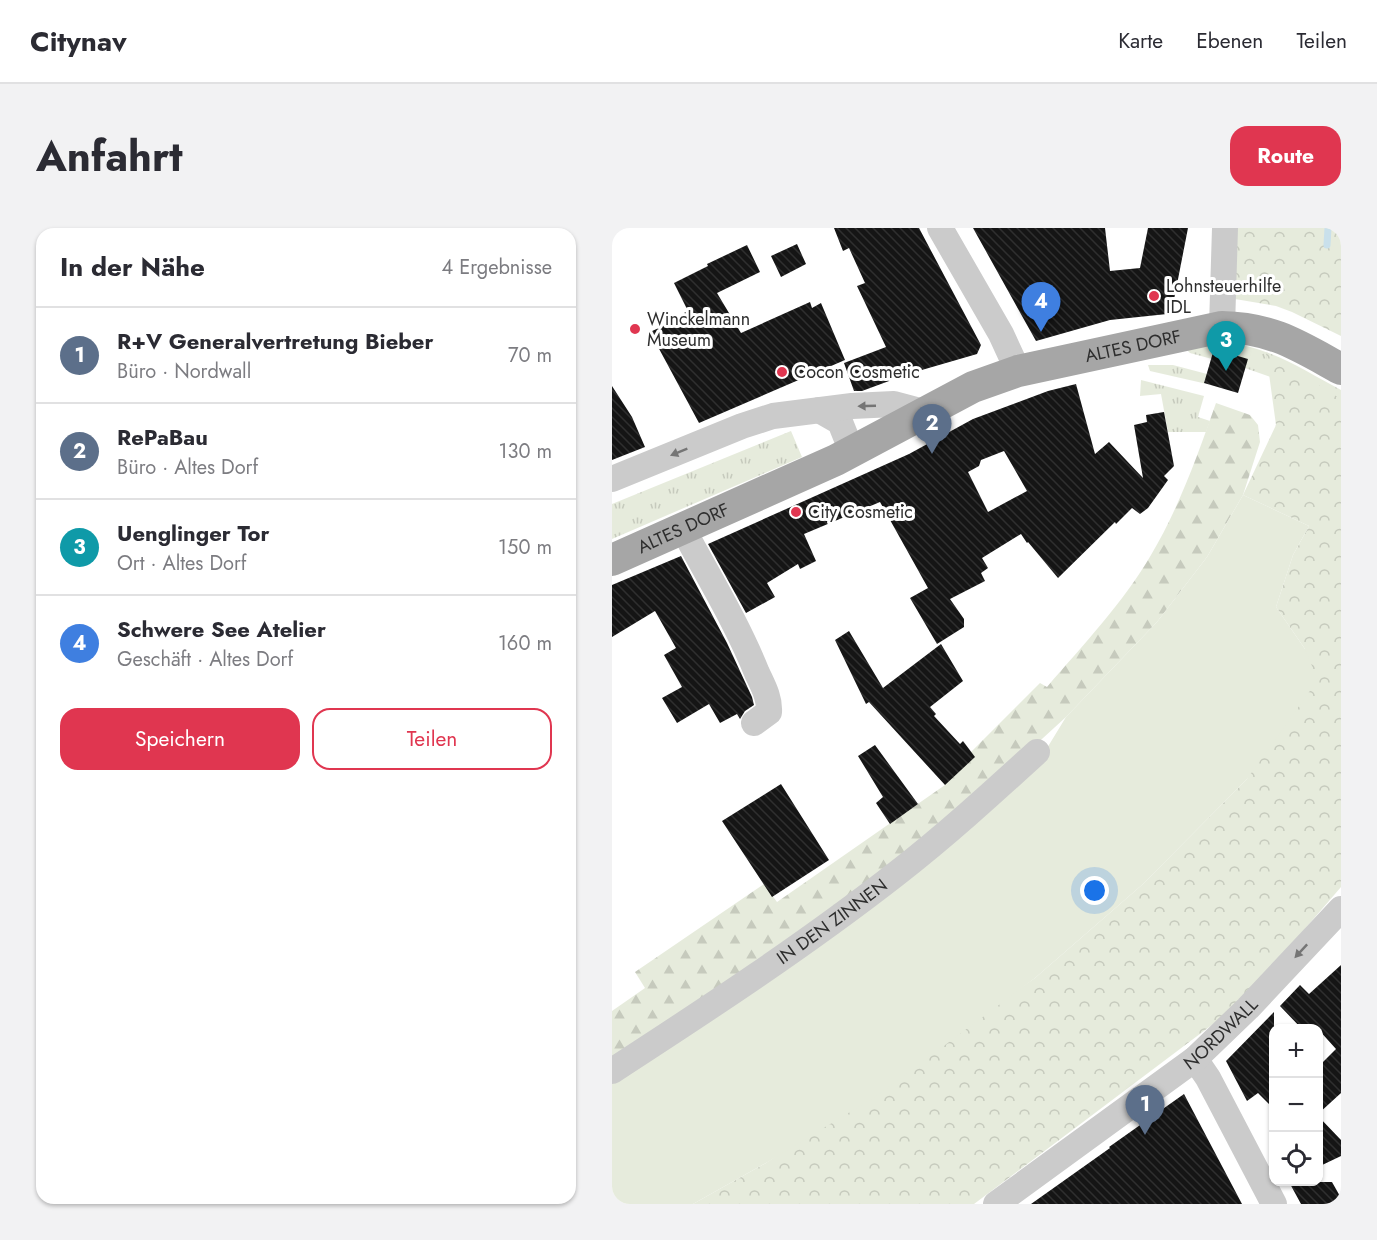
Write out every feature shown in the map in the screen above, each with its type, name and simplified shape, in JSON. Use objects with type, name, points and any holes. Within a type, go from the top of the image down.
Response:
[{"type":"main road","name":"ALTES DORF","points":[[612,560],[852,452],[973,387],[1018,371],[1222,327],[1248,329],[1281,337],[1341,369]]},
{"type":"street","points":[[940,228],[1001,334],[1018,371]]},
{"type":"street","points":[[1222,327],[1225,228]]},
{"type":"street","points":[[612,479],[772,416],[894,404],[924,412]]},
{"type":"street","points":[[819,410],[840,422],[852,452]]},
{"type":"street","points":[[683,529],[748,649],[766,693],[770,704],[769,712],[754,723]]},
{"type":"street","name":"IN DEN ZINNEN","points":[[612,1071],[751,980],[896,874],[970,813],[1037,752]]},
{"type":"street","name":"NORDWALL","points":[[996,1204],[1195,1059],[1248,1008],[1341,909]]},
{"type":"street","points":[[1195,1059],[1208,1078],[1274,1204]]},
{"type":"green space","points":[[1233,228],[1341,228],[1341,336],[1276,306],[1235,299]]},
{"type":"green space","points":[[1220,343],[1252,348],[1298,366],[1341,390],[1341,402],[1245,368],[1190,353],[1187,350]]},
{"type":"green space","points":[[1266,352],[1341,399],[1341,887],[1241,1003],[974,1204],[693,1204],[766,1163],[1035,978],[1143,884],[1247,779],[1305,649],[1276,607],[1293,555],[1309,526],[1243,495],[1276,425]]},
{"type":"green space","points":[[1148,365],[1173,365],[1207,374],[1204,383],[1207,384],[1150,371]]},
{"type":"green space","points":[[1141,380],[1204,396],[1198,417],[1210,421],[1206,432],[1168,432],[1161,394],[1140,396]]},
{"type":"green space","points":[[1216,403],[1250,415],[1258,425],[1260,442],[1243,495],[1207,557],[1157,622],[1066,717],[950,823],[612,1064],[612,1011],[645,988],[635,972],[764,884],[777,902],[945,785],[971,752],[1040,683],[1047,687],[1115,607],[1151,555],[1179,500]]},
{"type":"green space","points":[[791,431],[802,457],[612,539],[612,504]]},
{"type":"green space","points":[[1243,495],[1309,526],[1293,555],[1276,607],[1305,649],[1312,666],[1312,688],[1247,779],[1143,884],[1035,978],[878,1095],[693,1204],[612,1204],[612,1084],[714,1016],[1041,758],[1066,717],[1157,622],[1207,557]]},
{"type":"building","points":[[834,228],[919,228],[981,345],[977,354],[908,374],[862,391],[854,391],[844,363],[886,347],[857,286],[865,283],[849,248],[843,251]]},
{"type":"building","points":[[973,228],[1105,228],[1110,271],[1140,268],[1148,228],[1188,228],[1172,310],[1167,314],[1110,320],[1036,341]]},
{"type":"building","points":[[797,244],[806,264],[781,277],[771,256]]},
{"type":"building","points":[[747,245],[760,272],[717,293],[741,333],[810,302],[812,308],[821,303],[845,360],[699,423],[650,332],[685,316],[684,313],[688,311],[674,283]]},
{"type":"building","points":[[1214,349],[1248,359],[1238,393],[1204,383]]},
{"type":"building","points":[[1076,384],[1095,454],[1109,442],[1143,478],[1134,425],[1147,422],[1146,415],[1164,412],[1174,466],[1164,476],[1168,480],[1148,508],[1140,514],[1132,508],[1058,578],[1021,534],[982,558],[988,568],[981,573],[985,581],[950,599],[964,619],[964,627],[937,644],[910,598],[928,588],[880,502],[804,534],[816,561],[800,569],[798,564],[767,583],[775,597],[746,613],[708,544],[909,454],[973,419],[1048,391]],"holes":[[[1004,451],[1027,491],[988,512],[968,472],[979,466],[981,460]]]},
{"type":"building","points":[[612,386],[632,417],[645,447],[612,460]]},
{"type":"building","points":[[681,556],[727,643],[752,697],[754,705],[745,711],[740,719],[737,714],[720,723],[709,704],[677,723],[662,698],[682,687],[664,655],[676,648],[655,611],[612,637],[612,585]]},
{"type":"building","points":[[849,631],[883,688],[941,644],[963,681],[930,707],[936,714],[934,716],[960,744],[963,741],[975,757],[945,785],[869,702],[866,704],[835,640]]},
{"type":"building","points":[[875,745],[918,804],[890,824],[876,803],[883,797],[858,756]]},
{"type":"building","points":[[781,784],[829,860],[772,897],[722,821]]},
{"type":"building","points":[[1341,965],[1341,1093],[1323,1109],[1323,1062],[1336,1049],[1323,1035],[1323,1024],[1297,1024],[1280,1006],[1300,985],[1309,994]]},
{"type":"building","points":[[1274,1012],[1274,1024],[1269,1024],[1269,1104],[1258,1093],[1247,1101],[1226,1061]]},
{"type":"building","points":[[1184,1094],[1242,1204],[1031,1204],[1109,1147]]},
{"type":"building","points":[[1323,1121],[1341,1140],[1341,1156],[1323,1165]]},
{"type":"building","points":[[1323,1182],[1332,1182],[1341,1198],[1341,1204],[1301,1204],[1291,1186],[1323,1186]]},
{"type":"waterway","points":[[1327,245],[1328,228]]},
{"type":"place","name":"Lohnsteuerhilfe IDL","points":[[1154,296]]},
{"type":"place","name":"Winckelmann Museum","points":[[635,329]]},
{"type":"place","name":"Schwere See Atelier","points":[[1041,332]]},
{"type":"place","name":"Uenglinger Tor","points":[[1226,371]]},
{"type":"place","name":"Cocon Cosmetic","points":[[782,372]]},
{"type":"place","name":"RePaBau","points":[[932,454]]},
{"type":"place","name":"City Cosmetic","points":[[796,512]]},
{"type":"place","name":"R+V Generalvertretung Bieber","points":[[1145,1135]]}]
